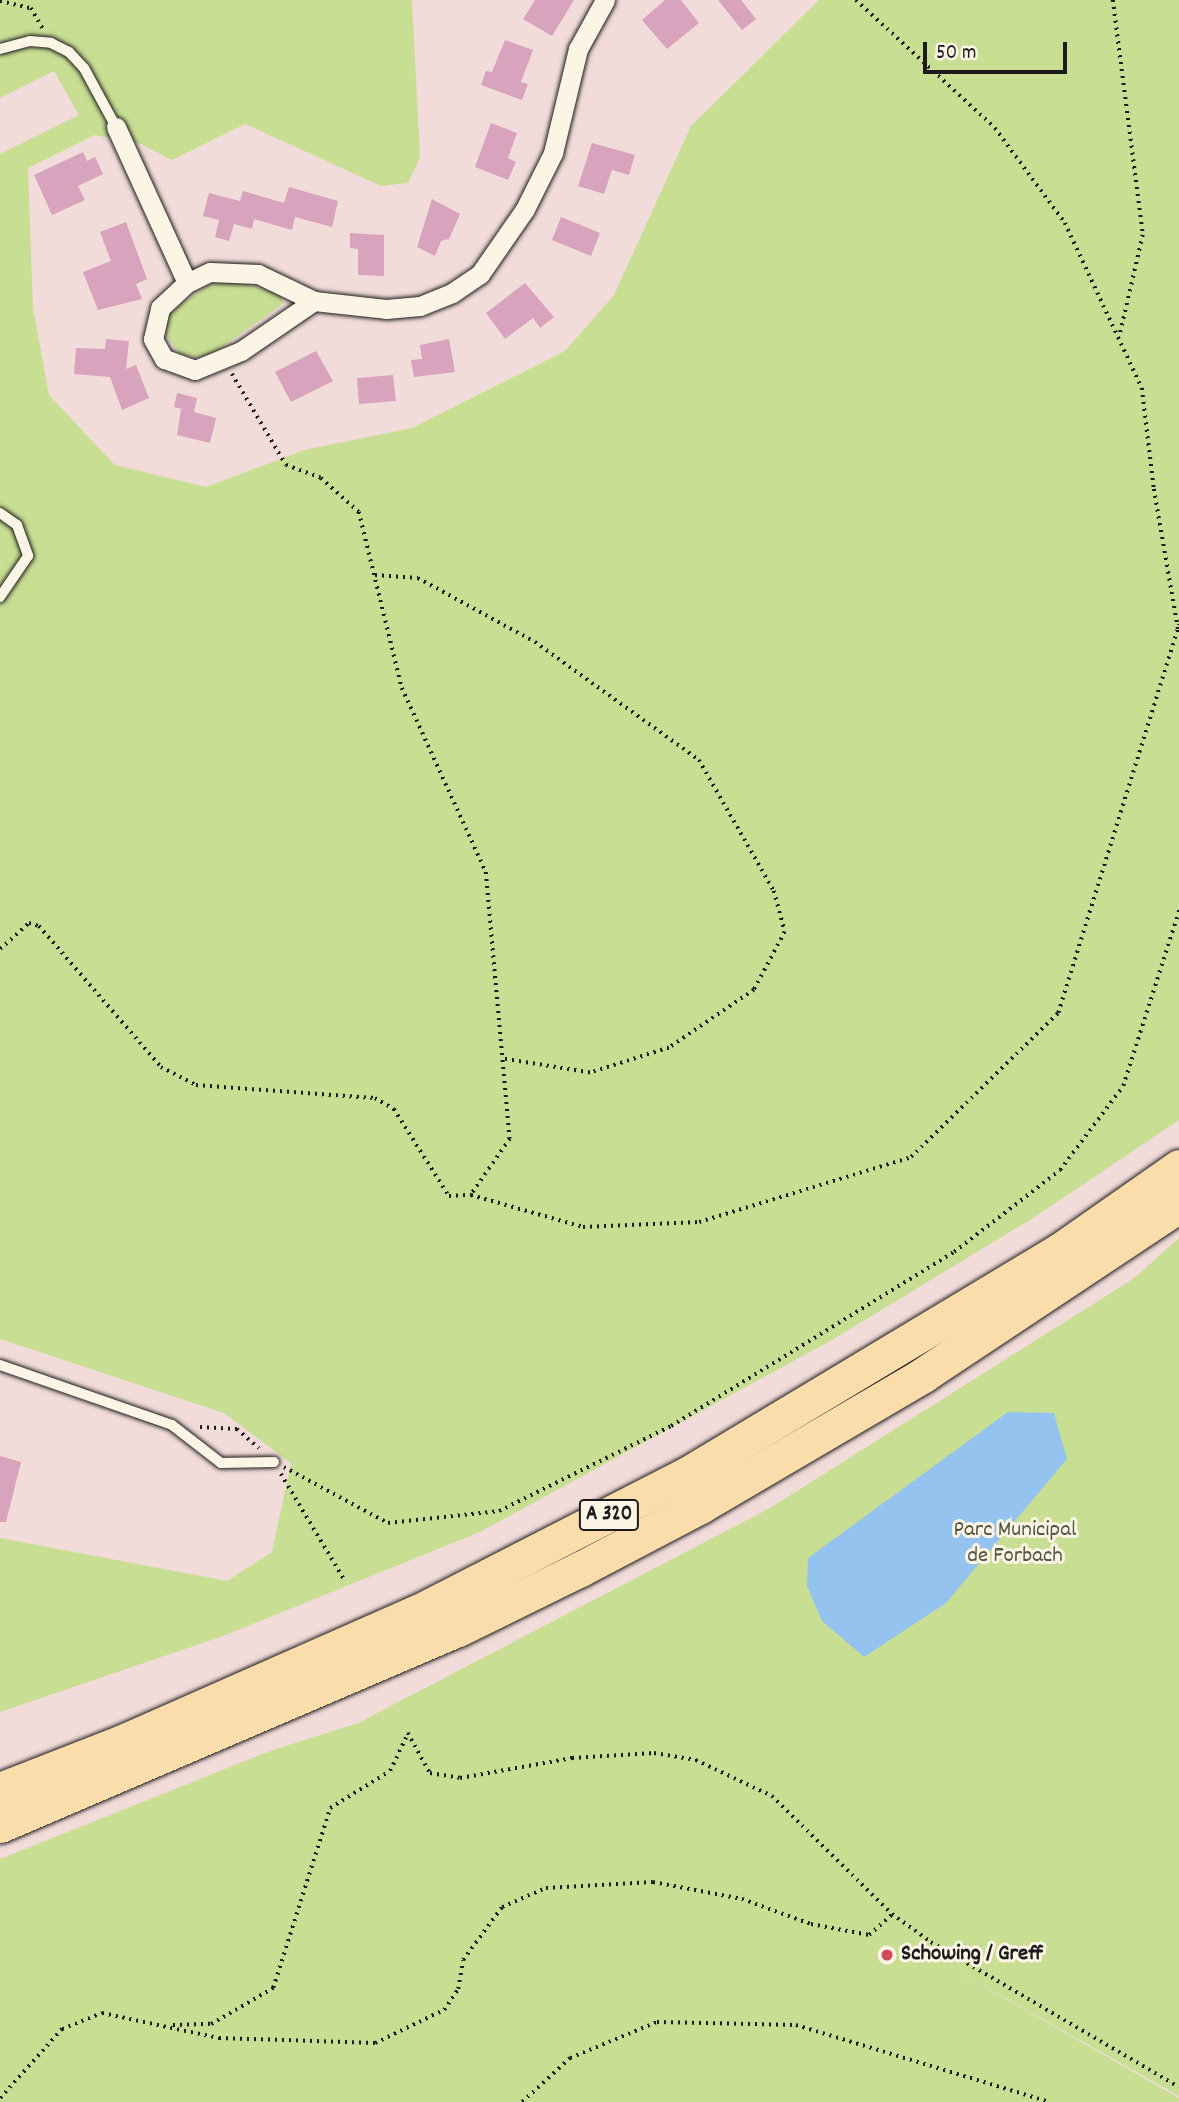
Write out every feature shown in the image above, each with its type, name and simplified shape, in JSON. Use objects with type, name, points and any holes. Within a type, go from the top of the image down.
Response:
[{"type":"highway","name":"A 320","points":[[0,1790],[125,1741],[418,1612],[686,1475],[1048,1259],[1179,1167]]},
{"type":"highway","name":"A 320","points":[[0,1825],[458,1629],[700,1506],[923,1374],[1179,1205]]},
{"type":"street","points":[[314,301],[224,361],[195,370],[177,366],[164,359],[153,339],[160,308],[187,283],[210,272],[234,270],[258,274],[314,301],[386,309],[420,306],[452,293],[480,274],[525,209],[552,153],[578,49],[605,0]]},
{"type":"street","points":[[116,127],[187,283]]},
{"type":"lane","points":[[0,49],[30,41],[51,43],[84,68],[116,127]]},
{"type":"lane","points":[[0,513],[17,525],[28,555],[0,597]]},
{"type":"lane","points":[[0,1365],[172,1424],[221,1462],[274,1462]]},
{"type":"path","points":[[856,0],[995,128],[1065,223],[1142,388],[1154,489],[1179,633]]},
{"type":"path","points":[[1113,0],[1143,235],[1119,338]]},
{"type":"path","points":[[0,1],[31,8],[51,43]]},
{"type":"path","points":[[224,361],[286,465],[321,478],[359,512],[402,688],[486,872],[510,1139],[471,1195]]},
{"type":"path","points":[[374,575],[418,578],[535,642],[699,760],[774,891],[785,932],[754,990],[669,1048],[590,1073],[504,1059]]},
{"type":"path","points":[[0,948],[29,923],[38,926],[162,1068],[196,1085],[375,1098],[394,1109],[449,1196],[471,1195],[583,1227],[699,1222],[911,1157],[1058,1013],[1178,625]]},
{"type":"path","points":[[274,1462],[388,1523],[499,1511],[671,1426],[954,1252],[1060,1170],[1123,1086],[1179,910]]},
{"type":"path","points":[[274,1462],[345,1581]]},
{"type":"path","points":[[167,2025],[211,2025],[272,1989],[330,1808],[390,1772],[408,1734],[430,1773],[460,1778],[572,1758],[654,1753],[696,1760],[772,1796],[892,1914],[931,1942],[1179,2087]]},
{"type":"path","points":[[0,2098],[62,2029],[102,2013],[219,2038],[375,2043],[444,2010],[458,1989],[463,1960],[502,1907],[547,1888],[653,1882],[742,1899],[811,1924],[869,1935],[892,1914]]},
{"type":"path","points":[[522,2102],[570,2058],[657,2022],[796,2025],[1050,2102]]},
{"type":"green space","points":[[0,0],[412,0],[420,157],[408,183],[381,186],[245,124],[172,160],[141,144],[95,135],[28,168],[33,308],[49,395],[115,465],[206,487],[304,450],[412,428],[565,351],[614,295],[691,126],[819,0],[1179,0],[1179,1120],[1033,1218],[832,1340],[480,1532],[223,1636],[0,1712],[0,1538],[227,1581],[272,1552],[291,1463],[224,1413],[0,1339],[0,154],[79,115],[54,71],[0,98]]},
{"type":"green space","points":[[236,281],[280,294],[283,304],[212,354],[195,357],[179,353],[166,335],[168,314],[208,285]]},
{"type":"green space","name":"Parc Municipal de Forbach","points":[[1179,1238],[1179,2096],[922,1951],[1179,2098],[1179,2102],[0,2102],[0,1859],[270,1751],[358,1723],[770,1508],[1133,1279]]},
{"type":"water","points":[[1008,1412],[1054,1413],[1067,1459],[946,1603],[864,1657],[822,1621],[807,1586],[808,1558]]},
{"type":"building","points":[[535,0],[574,0],[552,36],[523,19]]},
{"type":"building","points":[[665,0],[681,0],[699,23],[667,49],[642,20]]},
{"type":"building","points":[[718,0],[741,0],[756,19],[742,30]]},
{"type":"building","points":[[505,40],[533,50],[521,82],[528,84],[522,100],[481,85],[486,71],[492,72]]},
{"type":"building","points":[[491,123],[517,133],[508,158],[516,162],[508,180],[475,167]]},
{"type":"building","points":[[592,143],[635,155],[629,175],[612,170],[604,194],[578,186]]},
{"type":"building","points":[[83,152],[87,161],[95,157],[103,174],[78,186],[85,200],[52,215],[34,175]]},
{"type":"building","points":[[289,187],[338,201],[332,227],[295,217],[292,230],[254,219],[252,229],[234,224],[229,241],[215,237],[219,220],[203,216],[209,193],[240,201],[243,191],[284,203]]},
{"type":"building","points":[[432,199],[460,214],[449,239],[441,241],[435,256],[417,247]]},
{"type":"building","points":[[561,217],[600,233],[591,256],[552,240]]},
{"type":"building","points":[[126,222],[147,279],[136,284],[142,299],[98,310],[83,272],[111,261],[100,232]]},
{"type":"building","points":[[350,233],[384,235],[384,276],[358,275],[358,249],[350,248]]},
{"type":"building","points":[[525,283],[554,317],[540,328],[533,318],[505,339],[486,313]]},
{"type":"building","points":[[106,339],[129,341],[126,369],[136,365],[149,398],[122,410],[110,377],[74,374],[76,348],[105,349]]},
{"type":"building","points":[[449,339],[455,372],[414,377],[411,360],[422,359],[420,345]]},
{"type":"building","points":[[316,351],[333,381],[291,402],[275,372]]},
{"type":"building","points":[[393,375],[396,401],[359,404],[357,378]]},
{"type":"building","points":[[177,393],[197,398],[194,412],[216,418],[210,443],[177,435],[181,409],[190,411],[174,407]]},
{"type":"building","points":[[0,1456],[21,1462],[6,1522],[0,1522]]},
{"type":"place","name":"Schowing / Greff","points":[[887,1955]]}]
